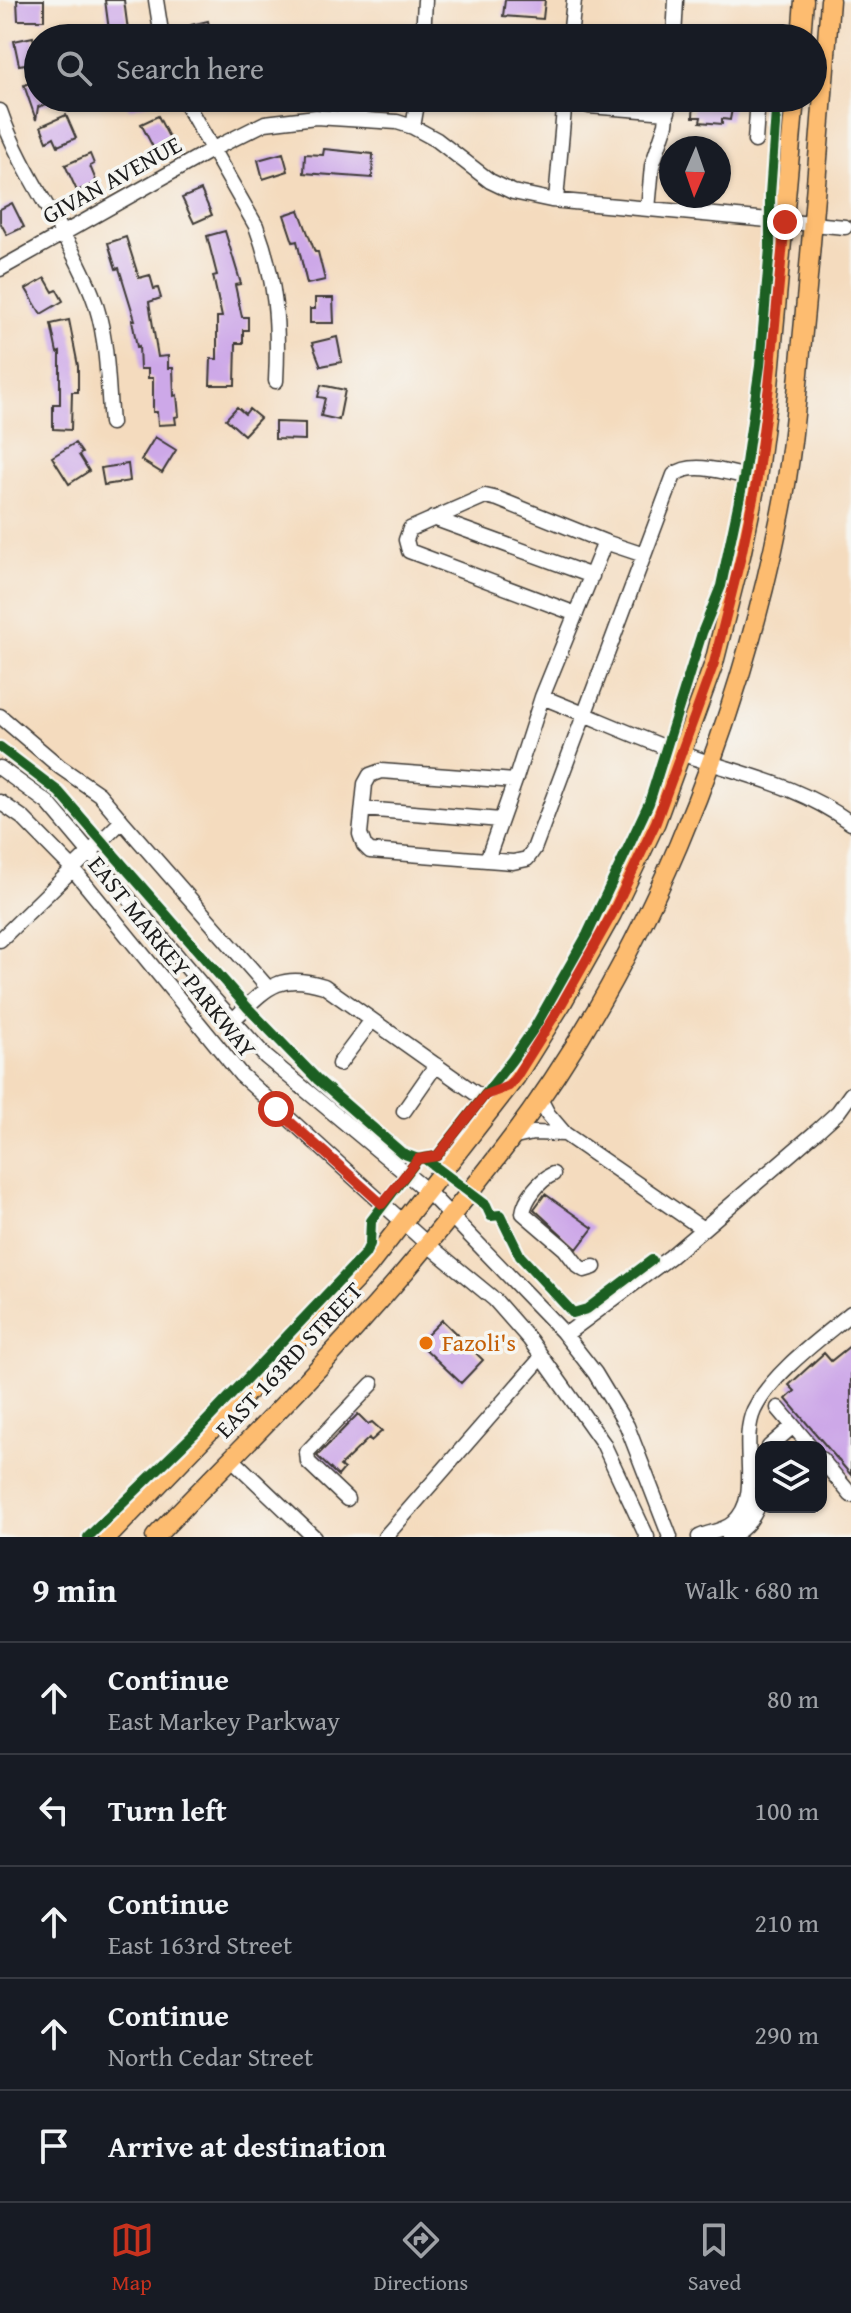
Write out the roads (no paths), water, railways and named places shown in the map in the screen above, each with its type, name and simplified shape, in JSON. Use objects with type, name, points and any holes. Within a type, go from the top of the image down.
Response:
[{"type":"main road","points":[[802,24],[804,0]]},
{"type":"main road","name":"EAST 163RD STREET","points":[[827,40],[830,0]]},
{"type":"main road","name":"EAST 163RD STREET","points":[[108,1537],[367,1268],[509,1086],[561,1005],[612,914],[656,822],[714,663],[757,479],[769,386],[794,112]]},
{"type":"main road","name":"EAST 163RD STREET","points":[[155,1537],[367,1315],[511,1138],[583,1032],[657,896],[712,759],[759,615],[782,508],[796,400],[822,112]]},
{"type":"street","points":[[156,0],[160,24]]},
{"type":"street","points":[[424,24],[425,0]]},
{"type":"street","points":[[571,24],[574,0]]},
{"type":"street","points":[[675,24],[676,0]]},
{"type":"street","points":[[0,111],[10,141],[63,232],[93,294],[100,320],[111,423]]},
{"type":"street","points":[[191,112],[256,226],[272,273],[278,323],[276,381]]},
{"type":"street","points":[[413,127],[416,112]]},
{"type":"street","points":[[556,200],[564,112]]},
{"type":"street","points":[[648,209],[652,166],[667,112]]},
{"type":"street","points":[[755,141],[757,112]]},
{"type":"street","name":"GIVAN AVENUE","points":[[0,269],[211,150],[265,123],[316,117],[397,122],[413,127],[437,140],[490,181],[513,192],[556,200],[845,227]]},
{"type":"street","points":[[515,781],[381,771],[370,775],[365,784],[360,834],[364,845],[370,851],[513,862],[527,859],[534,849],[674,475],[681,469],[694,467],[757,479]]},
{"type":"street","points":[[576,614],[409,551],[406,540],[410,529],[485,496],[644,555]]},
{"type":"street","points":[[433,518],[592,576]]},
{"type":"street","points":[[487,860],[542,697],[605,542]]},
{"type":"street","points":[[542,697],[815,799],[851,823]]},
{"type":"street","points":[[0,716],[60,767],[99,794],[268,988]]},
{"type":"street","name":"EAST MARKEY PARKWAY","points":[[0,768],[48,803],[266,1057],[427,1191],[565,1335],[595,1373],[627,1426],[670,1537]]},
{"type":"street","name":"EAST MARKEY PARKWAY","points":[[0,802],[23,818],[72,868],[241,1075],[426,1243],[494,1299],[542,1357],[603,1443],[647,1537]]},
{"type":"street","points":[[363,809],[501,820]]},
{"type":"street","points":[[0,940],[122,821]]},
{"type":"street","points":[[233,1020],[268,988],[282,980],[304,980],[324,986],[475,1093],[485,1095],[509,1086]]},
{"type":"street","points":[[339,1064],[372,1020]]},
{"type":"street","points":[[404,1111],[436,1065]]},
{"type":"street","points":[[565,1335],[670,1257],[817,1131],[838,1112],[851,1094]]},
{"type":"street","points":[[539,1097],[548,1114],[565,1134],[703,1229]]},
{"type":"street","points":[[511,1138],[533,1133],[565,1134]]},
{"type":"street","points":[[553,1174],[545,1178],[524,1206],[523,1213],[565,1249],[578,1266],[584,1270],[594,1267]]},
{"type":"street","points":[[699,1537],[733,1523],[746,1502],[750,1486],[746,1462],[749,1427],[765,1393],[816,1342],[851,1313]]},
{"type":"street","points":[[385,1537],[542,1357]]},
{"type":"street","points":[[347,1499],[308,1462],[307,1452],[372,1384]]},
{"type":"street","points":[[778,1408],[806,1441]]},
{"type":"street","points":[[776,1441],[793,1426]]},
{"type":"street","points":[[231,1458],[314,1537]]},
{"type":"street","points":[[827,1466],[851,1495]]},
{"type":"street","points":[[729,1537],[738,1533],[755,1512]]},
{"type":"place","name":"Fazoli's","points":[[426,1343]]}]
